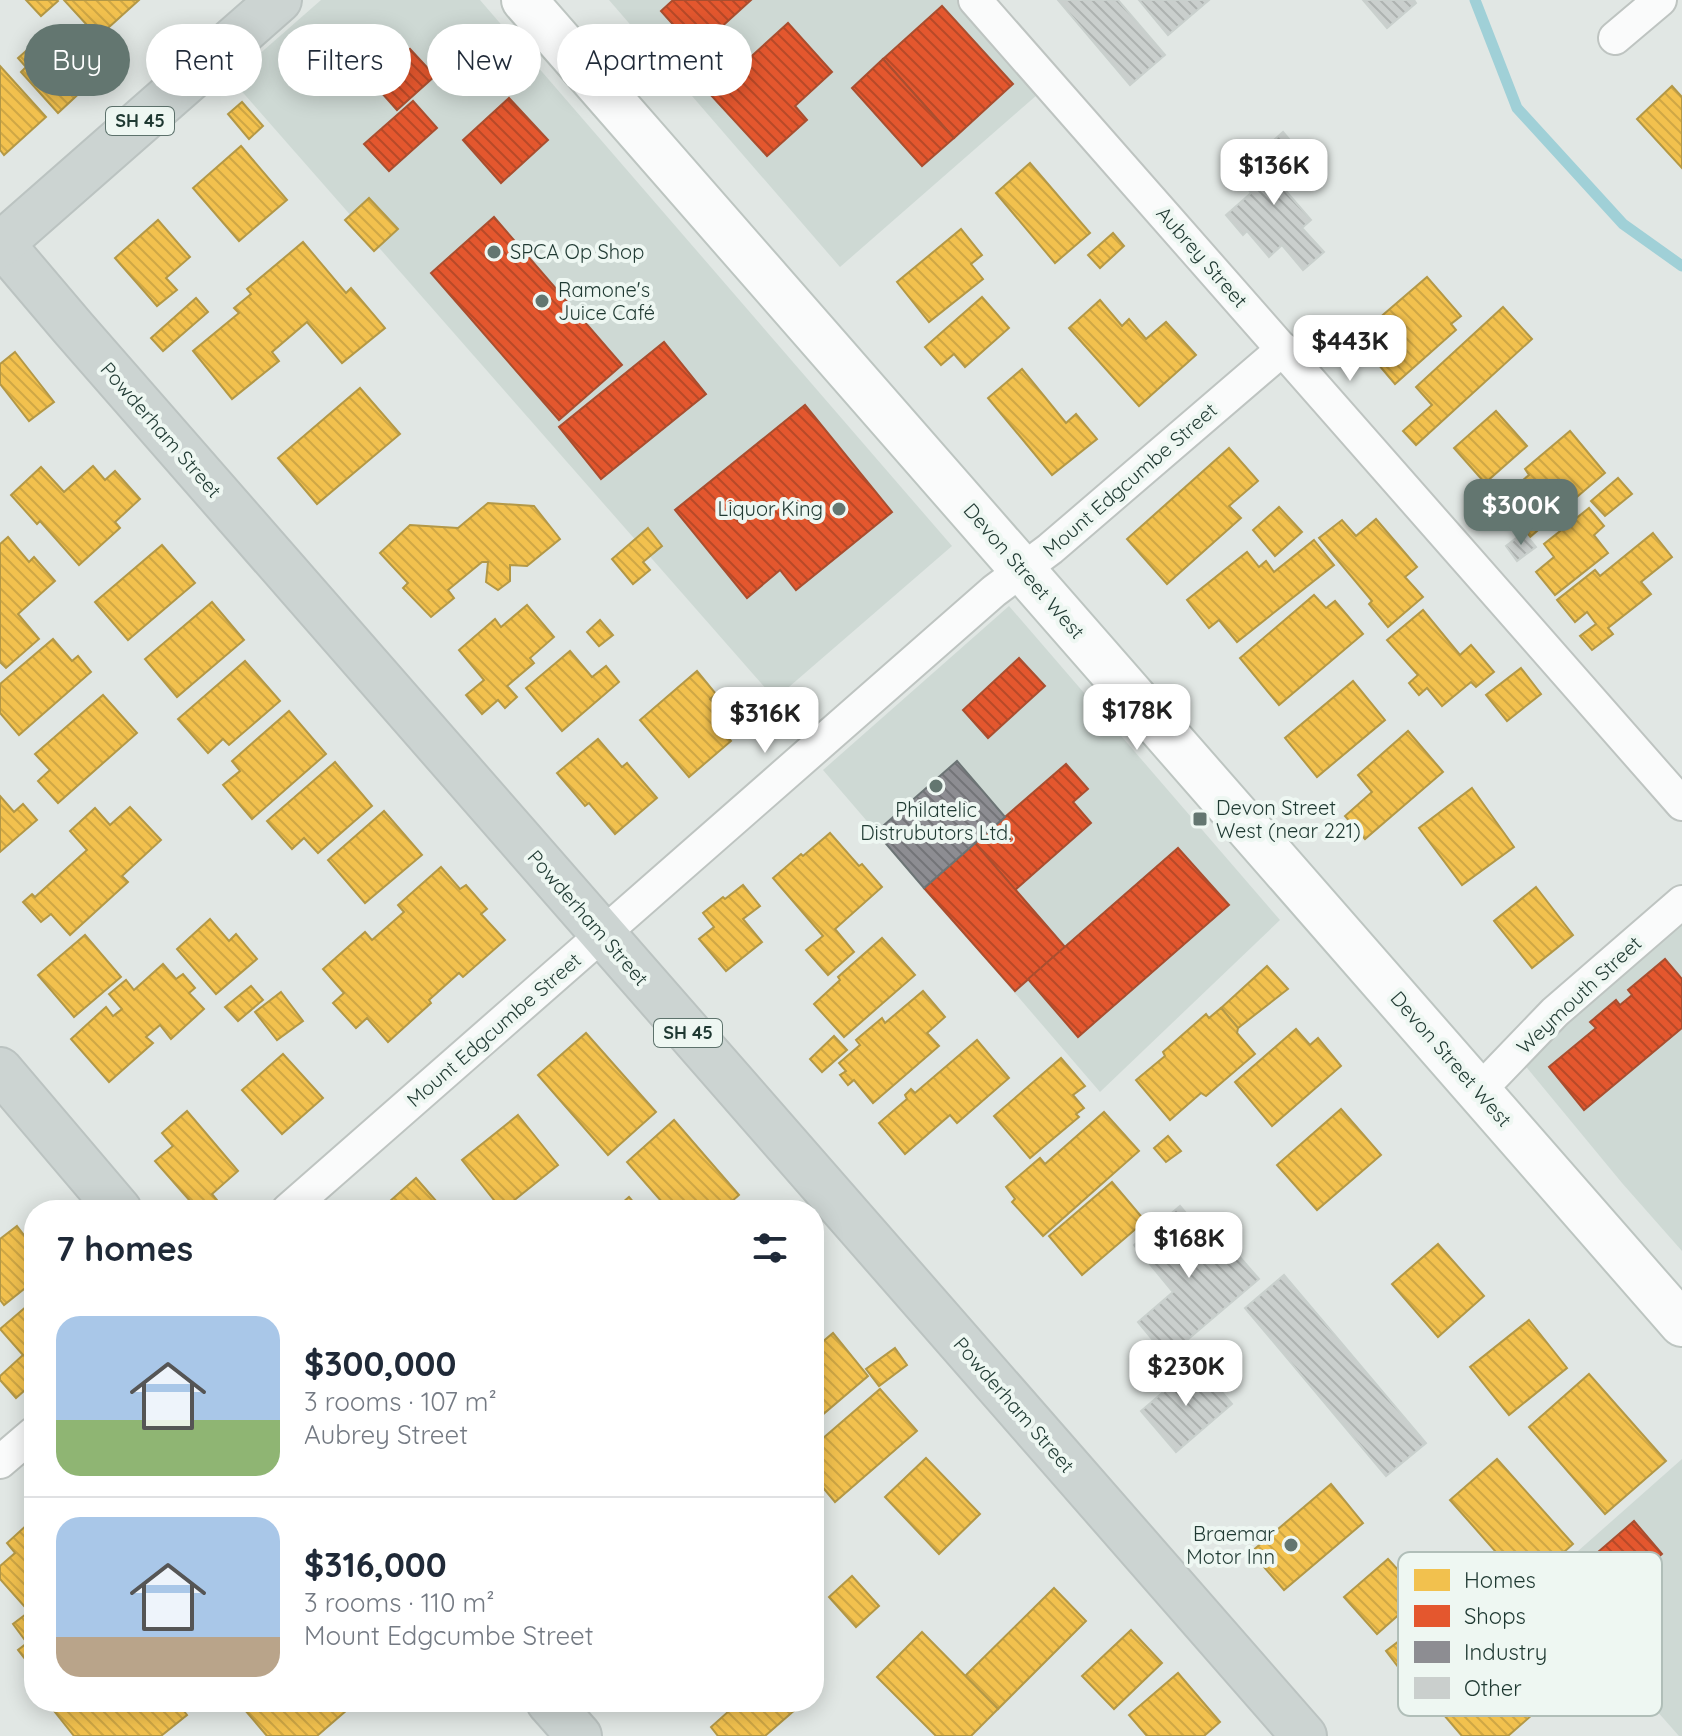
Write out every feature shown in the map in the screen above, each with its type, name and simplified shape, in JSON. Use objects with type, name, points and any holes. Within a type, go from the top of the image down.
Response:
[{"type":"main road","name":"SH 45","points":[[0,243],[279,0]]},
{"type":"main road","name":"Powderham Street","points":[[0,243],[1304,1736]]},
{"type":"main road","points":[[0,1070],[110,1200]]},
{"type":"main road","points":[[558,1712],[579,1736]]},
{"type":"street","name":"Devon Street West","points":[[524,0],[1682,1324]]},
{"type":"street","name":"Aubrey Street","points":[[975,0],[1682,804]]},
{"type":"street","points":[[1615,38],[1660,0]]},
{"type":"street","name":"Mount Edgcumbe Street","points":[[299,1200],[994,591],[1023,570],[1283,349]]},
{"type":"street","name":"Weymouth Street","points":[[1479,1091],[1555,1012],[1682,902]]},
{"type":"street","points":[[0,1462],[24,1442]]},
{"type":"shaded area","points":[[321,0],[480,0],[501,24],[427,24],[427,96],[541,96],[541,71],[557,89],[557,96],[563,96],[952,546],[775,699],[246,96],[262,96],[262,52],[278,38],[278,96],[411,96],[411,24],[294,24]]},
{"type":"shaded area","points":[[609,0],[968,0],[1045,88],[840,267],[692,96],[752,96],[752,24],[630,24]]},
{"type":"shaded area","points":[[1009,606],[1280,920],[1100,1092],[823,770]]},
{"type":"shaded area","points":[[1682,904],[1682,1251],[1513,1051]]},
{"type":"shaded area","points":[[1682,1459],[1682,1736],[1661,1716],[1662,1552],[1577,1552]]},
{"type":"building: Homes","points":[[26,0],[57,0],[58,1],[41,16]]},
{"type":"building: Homes","points":[[64,0],[139,0],[112,24],[86,24]]},
{"type":"building: Homes","points":[[0,66],[46,117],[4,155],[0,150]]},
{"type":"building: Homes","points":[[1672,86],[1682,97],[1682,168],[1637,119]]},
{"type":"building: Homes","points":[[43,96],[76,96],[58,113]]},
{"type":"building: Homes","points":[[242,102],[263,126],[249,139],[228,114]]},
{"type":"building: Homes","points":[[241,146],[287,200],[239,241],[193,188]]},
{"type":"building: Homes","points":[[1030,163],[1090,233],[1055,263],[996,193]]},
{"type":"building: Homes","points":[[369,198],[398,229],[374,251],[345,220]]},
{"type":"building: Homes","points":[[158,220],[190,257],[166,278],[177,290],[157,306],[115,258]]},
{"type":"building: Homes","points":[[961,229],[982,255],[971,264],[983,279],[929,322],[897,282]]},
{"type":"building: Homes","points":[[1113,233],[1124,246],[1100,268],[1088,255]]},
{"type":"building: Homes","points":[[303,242],[346,293],[351,288],[385,328],[342,363],[307,322],[272,352],[279,361],[232,399],[193,351],[239,313],[234,308],[251,294],[247,289]]},
{"type":"building: Homes","points":[[1427,277],[1461,316],[1451,324],[1456,330],[1395,384],[1356,338]]},
{"type":"building: Homes","points":[[982,297],[1009,328],[965,367],[954,354],[941,365],[925,347]]},
{"type":"building: Homes","points":[[196,298],[208,312],[163,351],[151,338]]},
{"type":"building: Homes","points":[[1100,300],[1122,326],[1129,319],[1146,339],[1166,322],[1196,355],[1139,406],[1069,328]]},
{"type":"building: Homes","points":[[1503,307],[1532,339],[1416,445],[1403,431],[1432,405],[1416,387]]},
{"type":"building: Homes","points":[[15,352],[54,402],[29,421],[0,384],[0,364]]},
{"type":"building: Homes","points":[[1022,369],[1066,423],[1076,414],[1097,439],[1052,475],[988,398]]},
{"type":"building: Homes","points":[[360,388],[400,434],[317,504],[278,458]]},
{"type":"building: Homes","points":[[1496,411],[1527,446],[1485,483],[1454,448]]},
{"type":"building: Homes","points":[[1570,431],[1605,473],[1530,537],[1499,500],[1529,475],[1525,469]]},
{"type":"building: Homes","points":[[1229,448],[1258,481],[1229,506],[1241,518],[1167,584],[1127,539]]},
{"type":"building: Homes","points":[[93,466],[105,480],[115,471],[140,499],[115,522],[120,528],[79,565],[40,521],[37,524],[11,495],[41,467],[64,492]]},
{"type":"building: Homes","points":[[1618,478],[1632,494],[1605,516],[1591,501]]},
{"type":"building: Homes","points":[[488,503],[534,506],[560,539],[527,566],[510,565],[510,581],[498,590],[486,582],[488,562],[482,562],[448,590],[454,598],[431,617],[403,588],[408,583],[380,553],[410,525],[458,528]]},
{"type":"building: Homes","points":[[1279,507],[1302,532],[1275,556],[1253,530]]},
{"type":"building: Homes","points":[[1589,508],[1604,526],[1594,535],[1608,553],[1555,595],[1536,572],[1554,557],[1544,544]]},
{"type":"building: Homes","points":[[1376,519],[1417,567],[1405,577],[1423,597],[1388,627],[1369,604],[1372,601],[1319,538],[1342,520],[1356,536]]},
{"type":"building: Homes","points":[[648,528],[662,546],[643,562],[650,570],[633,584],[612,559]]},
{"type":"building: Homes","points":[[1653,533],[1672,557],[1641,582],[1651,594],[1608,628],[1613,634],[1592,650],[1580,636],[1596,624],[1587,612],[1575,622],[1557,600],[1595,570],[1600,576]]},
{"type":"building: Homes","points":[[8,537],[29,562],[34,557],[55,581],[18,614],[39,639],[6,668],[0,662],[0,544]]},
{"type":"building: Homes","points":[[1314,540],[1334,565],[1237,642],[1219,620],[1209,628],[1187,600],[1247,552],[1259,567],[1266,561],[1274,572]]},
{"type":"building: Homes","points":[[162,545],[195,583],[128,640],[95,602]]},
{"type":"building: Homes","points":[[1314,595],[1326,608],[1335,601],[1363,634],[1279,705],[1240,658]]},
{"type":"building: Homes","points":[[212,602],[244,640],[177,697],[145,659]]},
{"type":"building: Homes","points":[[527,605],[554,637],[530,658],[534,663],[507,686],[517,697],[505,708],[498,700],[482,714],[466,695],[484,680],[459,650],[495,619],[501,627]]},
{"type":"building: Homes","points":[[1423,610],[1460,655],[1471,645],[1494,672],[1476,687],[1471,682],[1442,706],[1427,688],[1419,695],[1409,683],[1418,675],[1387,640]]},
{"type":"building: Homes","points":[[600,620],[613,635],[599,646],[587,632]]},
{"type":"building: Homes","points":[[53,639],[72,661],[78,656],[91,672],[19,735],[0,713],[0,684]]},
{"type":"building: Homes","points":[[570,651],[592,677],[606,666],[619,682],[562,731],[526,688]]},
{"type":"building: Homes","points":[[245,661],[280,701],[229,745],[223,739],[208,753],[178,719]]},
{"type":"building: Homes","points":[[1521,668],[1541,694],[1507,721],[1486,695]]},
{"type":"building: Homes","points":[[697,671],[716,694],[710,699],[724,715],[715,723],[731,741],[689,777],[640,720]]},
{"type":"building: Homes","points":[[1353,681],[1385,720],[1317,777],[1285,738]]},
{"type":"building: Homes","points":[[103,695],[137,733],[58,803],[38,781],[50,770],[35,754]]},
{"type":"building: Homes","points":[[289,711],[326,754],[252,819],[223,785],[240,771],[232,761]]},
{"type":"building: Homes","points":[[1408,731],[1443,772],[1365,839],[1345,816],[1372,792],[1358,775]]},
{"type":"building: Homes","points":[[598,739],[622,767],[627,763],[657,798],[615,834],[589,803],[585,806],[557,773]]},
{"type":"building: Homes","points":[[335,762],[372,806],[318,853],[304,838],[292,849],[267,821]]},
{"type":"building: Homes","points":[[1472,788],[1514,847],[1462,885],[1419,828]]},
{"type":"building: Homes","points":[[0,796],[14,812],[23,804],[37,820],[0,852]]},
{"type":"building: Homes","points":[[130,807],[161,840],[122,876],[128,882],[70,935],[51,914],[41,922],[23,902],[32,894],[35,897],[87,850],[70,831],[95,808],[110,825]]},
{"type":"building: Homes","points":[[384,811],[422,855],[365,903],[328,860]]},
{"type":"building: Homes","points":[[830,833],[882,887],[835,929],[854,952],[828,975],[806,950],[823,936],[773,878]]},
{"type":"building: Homes","points":[[441,867],[460,889],[466,885],[487,909],[481,914],[505,940],[463,977],[459,973],[388,1042],[367,1018],[356,1028],[333,1003],[344,993],[323,969],[365,932],[372,940],[404,912],[398,905]]},
{"type":"building: Homes","points":[[743,885],[760,906],[743,919],[762,942],[726,971],[699,939],[714,927],[703,913]]},
{"type":"building: Homes","points":[[1536,887],[1573,935],[1532,968],[1494,921]]},
{"type":"building: Homes","points":[[210,919],[229,941],[236,934],[257,959],[216,994],[177,949]]},
{"type":"building: Homes","points":[[85,935],[121,977],[74,1017],[38,975]]},
{"type":"building: Homes","points":[[882,938],[915,975],[844,1037],[814,1004],[840,980],[838,977]]},
{"type":"building: Homes","points":[[163,964],[176,979],[183,974],[195,988],[189,993],[204,1009],[171,1039],[160,1025],[146,1037],[153,1043],[109,1082],[71,1039],[106,1007],[113,1016],[122,1009],[109,994],[126,980],[134,990]]},
{"type":"building: Homes","points":[[1267,966],[1288,989],[1238,1028],[1221,1008]]},
{"type":"building: Homes","points":[[251,986],[263,1000],[238,1021],[225,1007]]},
{"type":"building: Homes","points":[[923,991],[945,1017],[927,1033],[939,1046],[873,1103],[854,1080],[848,1085],[840,1075],[846,1071],[839,1063],[860,1045],[856,1040],[882,1018],[885,1023]]},
{"type":"building: Homes","points":[[281,992],[303,1021],[277,1040],[255,1012]]},
{"type":"building: Homes","points":[[1221,1008],[1255,1054],[1206,1096],[1201,1093],[1170,1120],[1136,1080],[1165,1056],[1163,1052],[1206,1014],[1209,1018]]},
{"type":"building: Homes","points":[[1296,1029],[1310,1045],[1318,1038],[1341,1066],[1272,1126],[1235,1082]]},
{"type":"building: Homes","points":[[586,1033],[656,1112],[608,1155],[538,1075]]},
{"type":"building: Homes","points":[[834,1036],[847,1050],[822,1072],[810,1059]]},
{"type":"building: Homes","points":[[977,1040],[1009,1078],[957,1123],[950,1115],[905,1154],[879,1123],[907,1099],[905,1095],[911,1089],[915,1093]]},
{"type":"building: Homes","points":[[283,1054],[323,1098],[282,1134],[242,1090]]},
{"type":"building: Homes","points":[[1061,1058],[1085,1086],[1073,1095],[1084,1108],[1076,1114],[1079,1117],[1030,1158],[994,1116]]},
{"type":"building: Homes","points":[[1341,1109],[1381,1155],[1317,1210],[1277,1165]]},
{"type":"building: Homes","points":[[187,1111],[238,1171],[212,1194],[217,1200],[189,1200],[155,1161],[173,1146],[162,1133]]},
{"type":"building: Homes","points":[[1104,1112],[1139,1151],[1043,1236],[1012,1202],[1015,1199],[1006,1187],[1040,1158],[1045,1164]]},
{"type":"building: Homes","points":[[518,1115],[558,1165],[514,1200],[494,1200],[462,1160]]},
{"type":"building: Homes","points":[[674,1120],[739,1195],[733,1200],[660,1200],[627,1162]]},
{"type":"building: Homes","points":[[1168,1136],[1181,1151],[1166,1162],[1154,1148]]},
{"type":"building: Homes","points":[[416,1178],[435,1200],[391,1200]]},
{"type":"building: Homes","points":[[1112,1182],[1145,1221],[1082,1275],[1049,1236]]},
{"type":"building: Homes","points":[[17,1226],[24,1235],[24,1289],[4,1305],[0,1300],[0,1239]]},
{"type":"building: Homes","points":[[1438,1244],[1484,1296],[1438,1337],[1392,1284]]},
{"type":"building: Homes","points":[[24,1309],[24,1391],[16,1398],[0,1376],[23,1355],[0,1329]]},
{"type":"building: Homes","points":[[1529,1320],[1567,1368],[1509,1415],[1470,1367]]},
{"type":"building: Homes","points":[[833,1333],[868,1376],[824,1413],[824,1341]]},
{"type":"building: Homes","points":[[895,1348],[907,1365],[879,1386],[866,1369]]},
{"type":"building: Homes","points":[[1589,1374],[1666,1461],[1605,1514],[1529,1427]]},
{"type":"building: Homes","points":[[880,1389],[917,1431],[835,1502],[824,1489],[824,1437]]},
{"type":"building: Homes","points":[[926,1458],[980,1514],[939,1554],[885,1497]]},
{"type":"building: Homes","points":[[1497,1459],[1573,1544],[1564,1552],[1496,1552],[1450,1500]]},
{"type":"building: Homes","points":[[1331,1484],[1363,1523],[1284,1590],[1251,1552]]},
{"type":"building: Homes","points":[[24,1528],[24,1606],[0,1579],[0,1566],[15,1553],[7,1543]]},
{"type":"building: Homes","points":[[1388,1559],[1398,1570],[1398,1615],[1377,1634],[1344,1597]]},
{"type":"building: Homes","points":[[852,1576],[879,1606],[856,1627],[829,1597]]},
{"type":"building: Homes","points":[[1054,1588],[1086,1621],[998,1709],[965,1676]]},
{"type":"building: Homes","points":[[24,1616],[24,1639],[13,1624]]},
{"type":"building: Homes","points":[[1131,1630],[1162,1663],[1114,1709],[1082,1676]]},
{"type":"building: Homes","points":[[922,1632],[998,1709],[971,1736],[936,1736],[877,1677]]},
{"type":"building: Homes","points":[[1398,1642],[1398,1667],[1386,1651]]},
{"type":"building: Homes","points":[[1178,1673],[1220,1722],[1204,1736],[1147,1736],[1129,1715]]},
{"type":"building: Homes","points":[[55,1712],[185,1712],[187,1715],[161,1736],[74,1736]]},
{"type":"building: Homes","points":[[247,1712],[345,1712],[317,1736],[267,1736]]},
{"type":"building: Homes","points":[[728,1712],[793,1712],[765,1736],[718,1736],[711,1727]]},
{"type":"building: Homes","points":[[1445,1716],[1531,1716],[1508,1736],[1462,1736]]},
{"type":"building: Shops","points":[[673,0],[751,0],[725,24],[673,24],[661,11]]},
{"type":"building: Shops","points":[[942,6],[1013,84],[954,138],[883,59]]},
{"type":"building: Shops","points":[[788,23],[832,72],[795,106],[807,120],[767,156],[712,96],[752,96],[752,56]]},
{"type":"building: Shops","points":[[411,50],[427,67],[427,83],[397,110],[385,96],[411,96]]},
{"type":"building: Shops","points":[[883,59],[954,138],[922,166],[852,88]]},
{"type":"building: Shops","points":[[509,98],[548,140],[501,183],[463,140]]},
{"type":"building: Shops","points":[[413,101],[437,128],[389,171],[364,144]]},
{"type":"building: Shops","points":[[494,217],[622,365],[559,420],[431,273]]},
{"type":"building: Shops","points":[[664,342],[706,394],[601,479],[559,427]]},
{"type":"building: Shops","points":[[805,405],[892,512],[796,590],[780,570],[747,598],[675,510]]},
{"type":"building: Shops","points":[[1019,658],[1045,686],[988,738],[963,710]]},
{"type":"building: Shops","points":[[1066,764],[1088,789],[1073,802],[1091,823],[1015,890],[975,843]]},
{"type":"building: Shops","points":[[975,843],[1065,947],[1015,991],[924,888]]},
{"type":"building: Shops","points":[[1178,848],[1229,905],[1078,1037],[1028,979]]},
{"type":"building: Shops","points":[[1665,959],[1682,979],[1682,1028],[1584,1110],[1549,1067],[1596,1028],[1590,1022],[1616,1000],[1620,1005],[1632,995],[1628,990]]},
{"type":"building: Shops","points":[[1634,1521],[1660,1552],[1598,1552]]},
{"type":"building: Industry","points":[[957,761],[1005,817],[924,888],[876,832]]},
{"type":"building: Other","points":[[1058,0],[1118,0],[1165,55],[1130,85]]},
{"type":"building: Other","points":[[1139,0],[1209,0],[1168,35]]},
{"type":"building: Other","points":[[1363,0],[1414,0],[1416,3],[1387,28]]},
{"type":"building: Other","points":[[1283,132],[1299,151],[1272,175],[1311,220],[1302,228],[1324,252],[1303,270],[1282,245],[1269,257],[1247,231],[1243,235],[1226,215],[1251,193],[1236,174]]},
{"type":"building: Other","points":[[1524,532],[1536,547],[1517,561],[1506,546]]},
{"type":"building: Other","points":[[1180,1206],[1228,1263],[1238,1255],[1259,1279],[1167,1357],[1138,1322],[1173,1292],[1134,1245]]},
{"type":"building: Other","points":[[1284,1275],[1426,1443],[1386,1476],[1245,1308]]},
{"type":"building: Other","points":[[1197,1363],[1232,1404],[1176,1452],[1141,1411]]},
{"type":"waterway","points":[[1475,0],[1517,108],[1623,224],[1682,266]]},
{"type":"place","name":"SPCA Op Shop","points":[[494,252]]},
{"type":"place","name":"Ramone's Juice Café","points":[[542,301]]},
{"type":"place","name":"Liquor King","points":[[839,509]]},
{"type":"place","name":"Philatelic Distrubutors Ltd.","points":[[936,786]]},
{"type":"place","name":"Devon Street West (near 221)","points":[[1200,819]]},
{"type":"place","name":"Braemar Motor Inn","points":[[1291,1545]]}]
